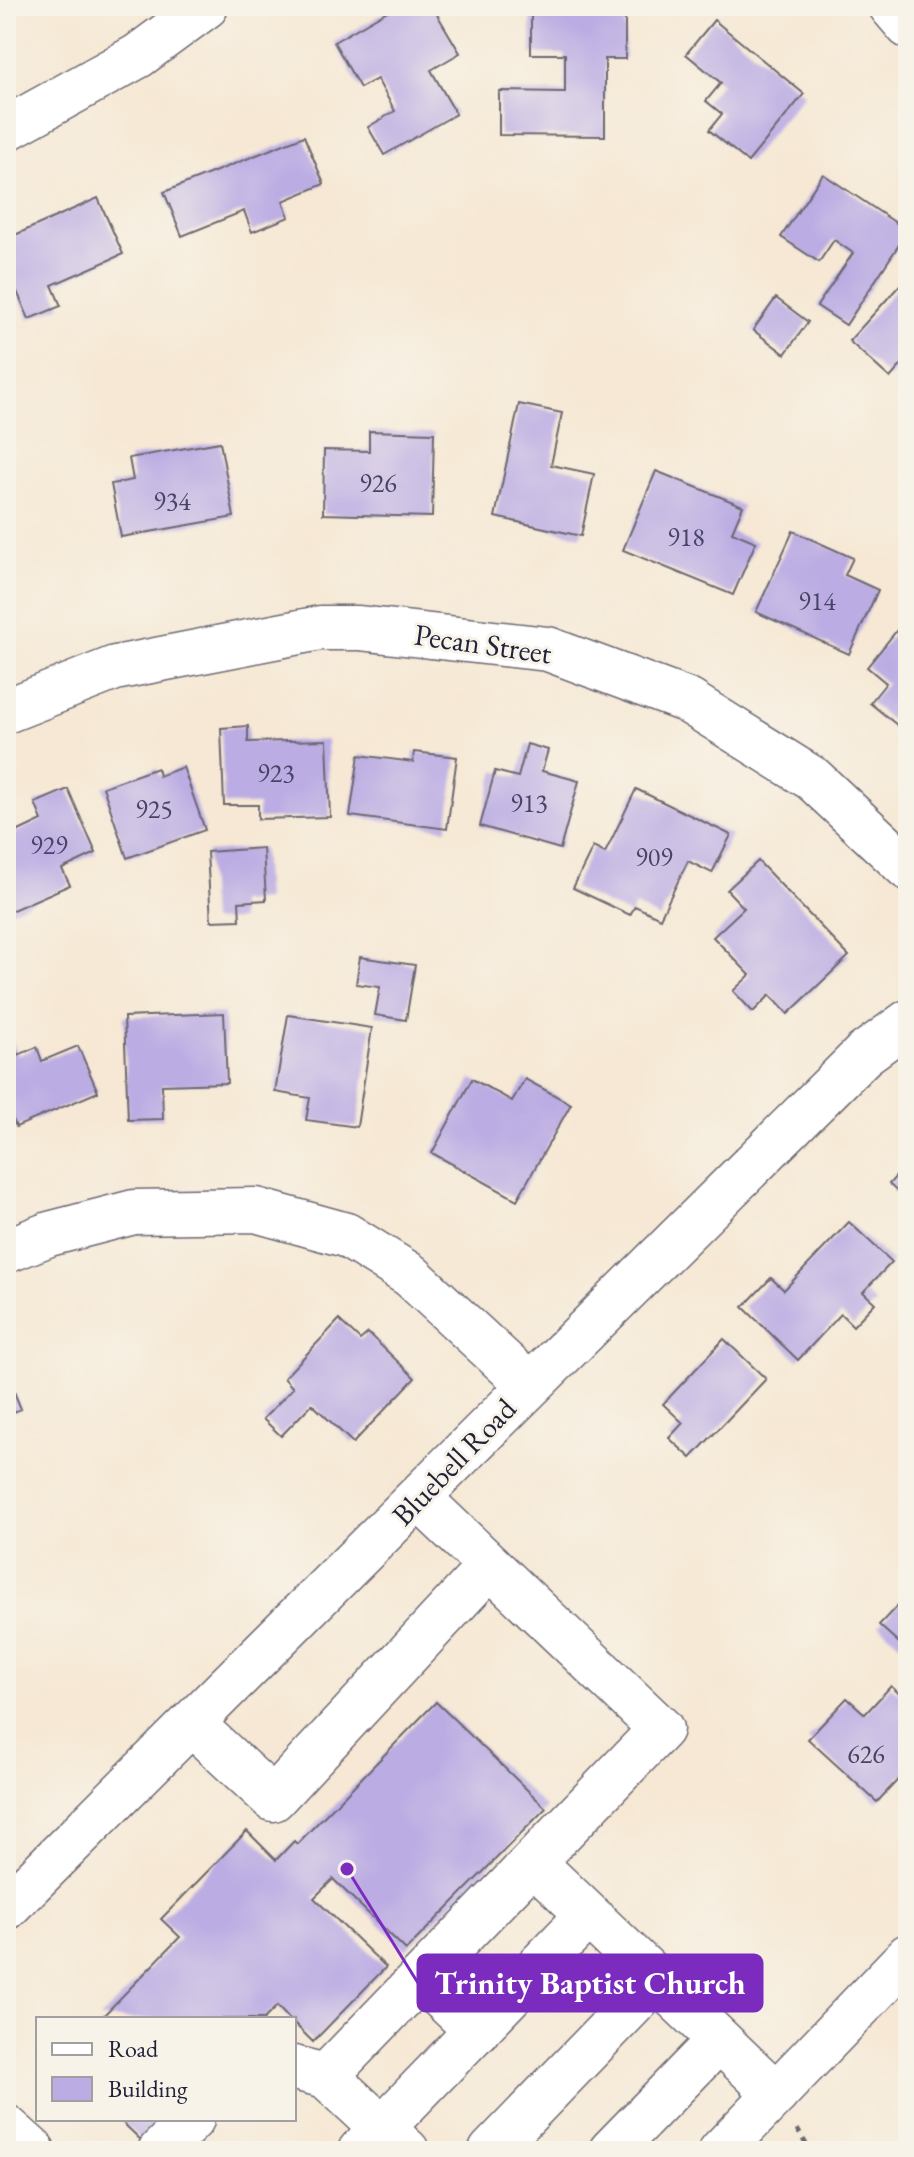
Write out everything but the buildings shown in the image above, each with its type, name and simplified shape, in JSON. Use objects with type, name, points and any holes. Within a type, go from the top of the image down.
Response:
[{"type":"street","points":[[6,129],[138,56],[206,6]]},
{"type":"street","points":[[891,6],[908,26]]},
{"type":"street","name":"Pecan Street","points":[[6,711],[115,668],[320,628],[359,628],[548,649],[688,701],[813,779],[908,868]]},
{"type":"street","name":"Bluebell Road","points":[[6,1908],[420,1499],[528,1384],[864,1054],[908,1022]]},
{"type":"street","points":[[6,1251],[49,1234],[134,1212],[256,1210],[346,1235],[410,1275],[528,1384]]},
{"type":"street","points":[[420,1499],[661,1729],[421,1978],[310,2072],[383,2144],[477,2031],[588,1915]]},
{"type":"street","points":[[192,1724],[273,1799],[490,1566]]},
{"type":"street","points":[[533,1862],[776,2094]]},
{"type":"street","points":[[721,2151],[908,1956]]},
{"type":"street","points":[[421,1978],[477,2031]]},
{"type":"street","points":[[491,2151],[656,1980]]},
{"type":"street","points":[[611,2151],[719,2040]]},
{"type":"street","points":[[160,2151],[190,2121]]},
{"type":"street","points":[[6,2127],[33,2151]]},
{"type":"place","name":"Trinity Baptist Church","points":[[347,1869]]}]
